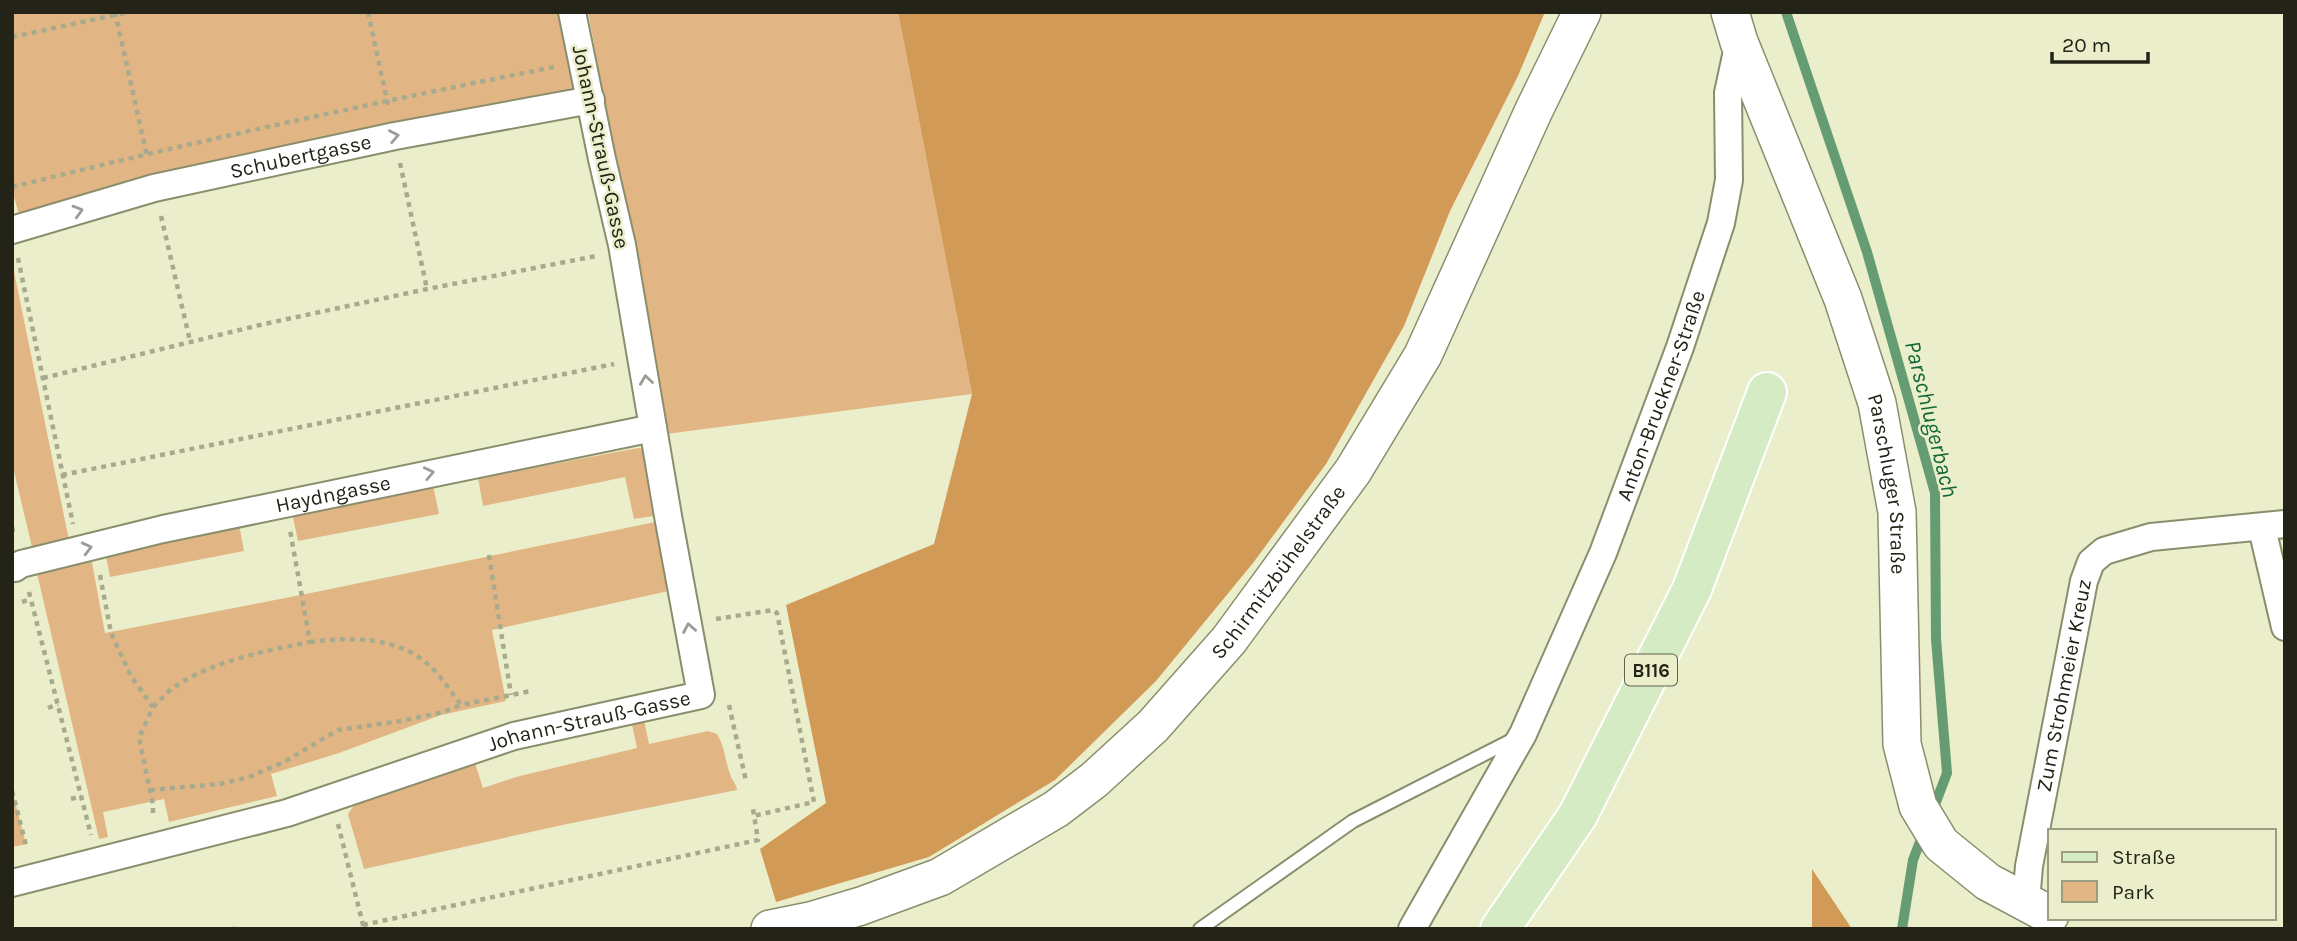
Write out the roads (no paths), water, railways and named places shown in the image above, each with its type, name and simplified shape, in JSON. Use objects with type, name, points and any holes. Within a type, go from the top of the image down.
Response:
[{"type":"main road","name":"Schirmitzbühelstraße","points":[[770,929],[861,906],[940,877],[1056,809],[1094,780],[1153,726],[1229,640],[1344,482],[1423,355],[1534,110],[1582,12]]},
{"type":"main road","name":"Parschluger Straße","points":[[1734,27],[1843,299],[1877,403],[1898,512],[1902,744],[1919,806],[1941,844],[1988,882],[2044,912]]},
{"type":"main road","name":"B116","points":[[1500,929],[1578,815],[1692,589],[1767,392]]},
{"type":"main road","name":"Parschluger Straße","points":[[2060,920],[2077,929]]},
{"type":"street","name":"Johann-Strauß-Gasse","points":[[12,883],[287,813],[513,736],[701,695],[622,245],[572,12]]},
{"type":"street","name":"Anton-Bruckner-Straße","points":[[1412,929],[1523,734],[1603,553],[1681,347],[1721,223],[1729,180],[1728,93],[1734,27]]},
{"type":"street","name":"Schubertgasse","points":[[12,230],[154,188],[395,136],[591,100]]},
{"type":"street","name":"Haydngasse","points":[[18,566],[285,503],[653,428]]},
{"type":"street","points":[[2273,526],[2285,627]]},
{"type":"street","name":"Zum Strohmeier Kreuz","points":[[2044,912],[2031,853],[2084,581],[2091,562],[2104,551],[2151,537],[2273,526]]},
{"type":"lane","points":[[1200,929],[1353,821],[1523,734]]},
{"type":"waterway","name":"Parschlugerbach","points":[[1786,12],[1867,252],[1935,493],[1936,639],[1947,773],[1933,810]]},
{"type":"waterway","name":"Parschlugerbach","points":[[1902,929],[1913,860],[1923,834]]}]
